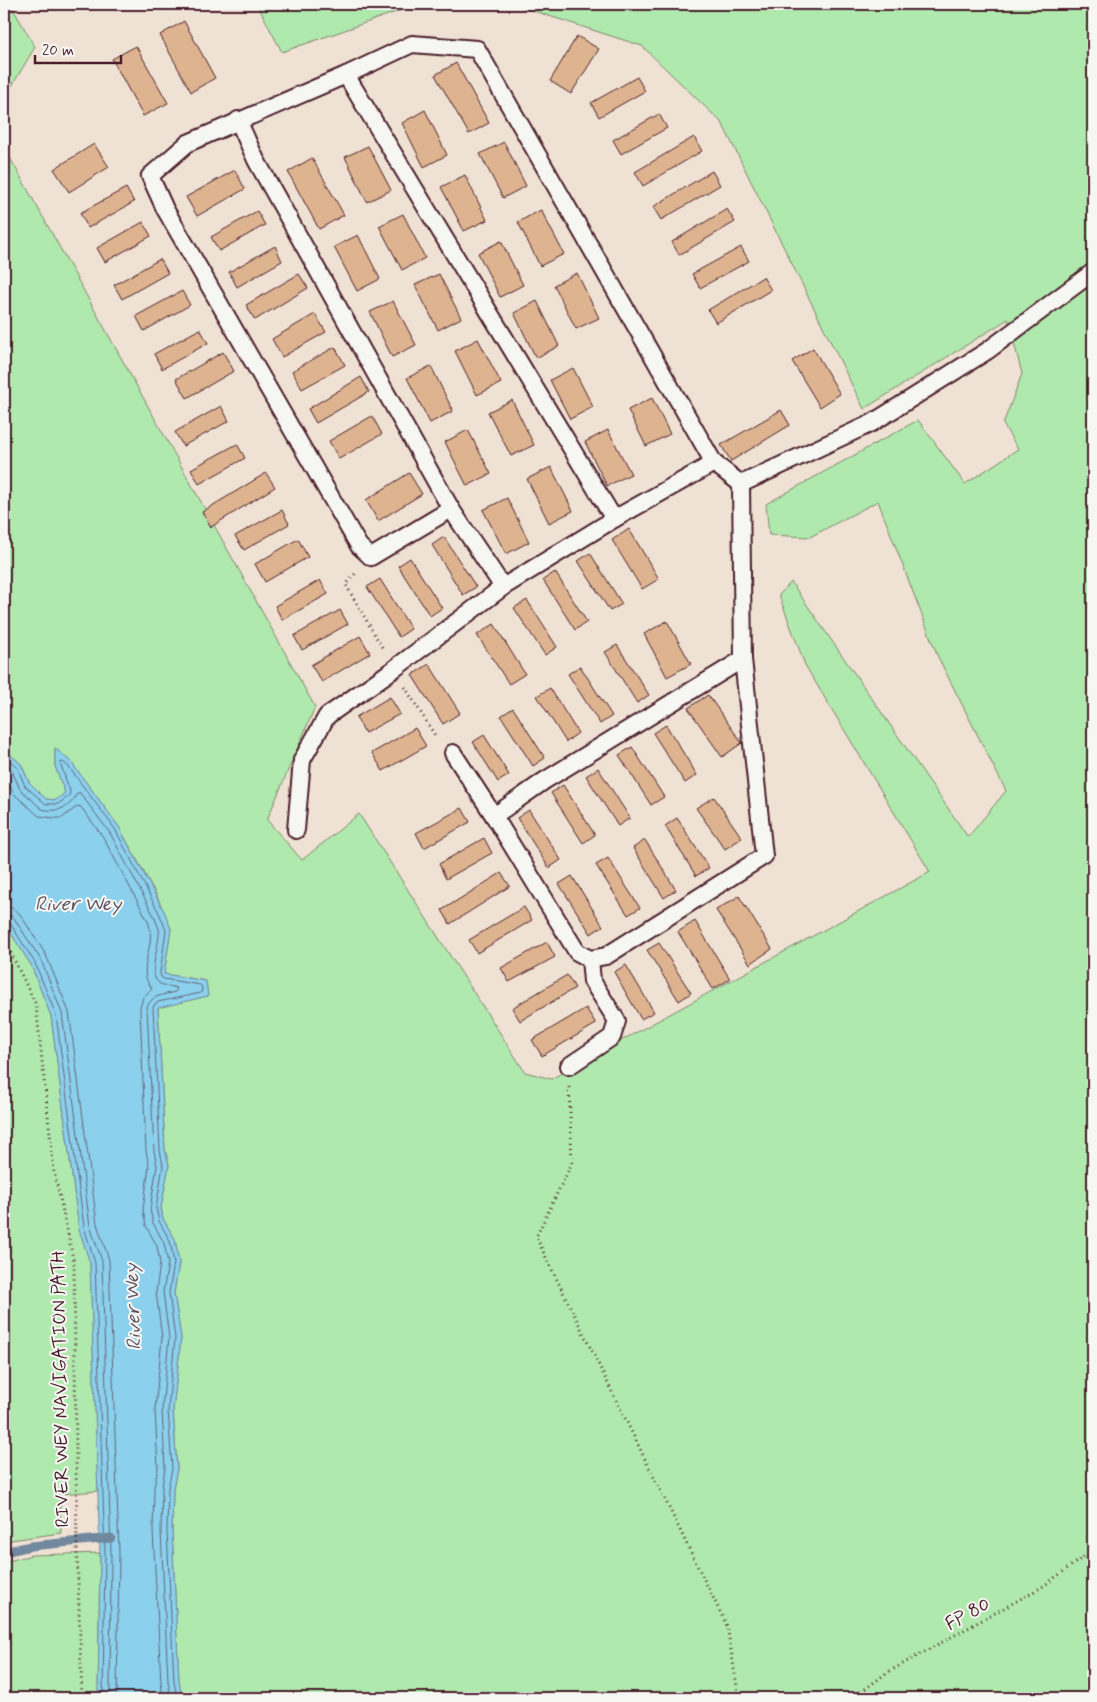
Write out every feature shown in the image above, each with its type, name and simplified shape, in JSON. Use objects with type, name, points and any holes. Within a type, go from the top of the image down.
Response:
[{"type":"lane","points":[[451,510],[371,557],[359,546],[165,209],[150,176],[188,143],[346,75],[412,44],[477,49],[714,463],[741,484]]},
{"type":"lane","points":[[346,75],[614,519]]},
{"type":"lane","points":[[238,120],[256,160],[451,510],[503,587]]},
{"type":"lane","points":[[741,484],[872,423],[987,351],[1093,272]]},
{"type":"lane","points":[[296,830],[302,760],[327,716],[394,669],[503,587],[614,519],[714,463]]},
{"type":"lane","points":[[453,753],[577,952],[590,959],[606,956],[764,856],[743,659],[741,484]]},
{"type":"lane","points":[[494,816],[544,781],[743,659]]},
{"type":"lane","points":[[568,1066],[612,1037],[618,1021],[592,981],[590,959]]},
{"type":"path","points":[[371,557],[346,585],[394,669],[444,750],[453,753]]},
{"type":"path","name":"RIVER WEY NAVIGATION PATH","points":[[4,939],[36,1006],[54,1171],[74,1262],[77,1551],[82,1698]]},
{"type":"path","points":[[568,1066],[572,1163],[536,1237],[727,1626],[738,1698]]},
{"type":"path","name":"FP 80","points":[[853,1698],[888,1672],[1042,1587],[1093,1550]]},
{"type":"green space","points":[[4,4],[15,4],[12,7],[35,47],[4,99]]},
{"type":"green space","points":[[257,4],[419,4],[282,52]]},
{"type":"green space","points":[[512,4],[1093,4],[1093,1698],[182,1698],[179,1681],[172,1530],[173,1488],[177,1469],[173,1410],[181,1338],[174,1293],[179,1263],[175,1239],[163,1219],[161,1207],[169,1165],[165,1150],[158,1007],[208,996],[206,981],[164,974],[171,929],[157,896],[119,827],[71,762],[55,748],[55,766],[65,793],[56,800],[46,799],[29,782],[21,764],[4,749],[4,147],[315,707],[267,820],[302,860],[359,814],[525,1072],[551,1079],[930,872],[805,665],[779,595],[791,582],[968,837],[1006,791],[938,657],[878,501],[810,537],[769,535],[766,504],[918,420],[965,484],[1018,449],[1003,424],[1022,374],[1008,319],[864,409],[722,123],[642,46]]},
{"type":"green space","points":[[4,922],[31,965],[51,1016],[79,1229],[90,1263],[98,1491],[60,1494],[61,1533],[4,1541]]},
{"type":"green space","points":[[100,1553],[98,1698],[4,1698],[4,1562],[32,1555]]},
{"type":"water","name":"River Wey","points":[[55,748],[71,762],[119,827],[165,913],[171,929],[164,974],[206,981],[208,996],[158,1008],[165,1150],[169,1165],[161,1208],[163,1219],[175,1239],[179,1263],[174,1293],[181,1338],[173,1410],[177,1469],[173,1488],[172,1530],[179,1681],[182,1698],[98,1698],[100,1553],[90,1263],[79,1229],[51,1016],[31,965],[4,922],[4,749],[21,764],[29,782],[46,799],[56,800],[65,793],[55,766]]},
{"type":"building","points":[[184,21],[215,78],[191,92],[160,35]]},
{"type":"building","points":[[577,36],[599,49],[571,94],[550,81]]},
{"type":"building","points":[[136,46],[168,103],[143,116],[112,59]]},
{"type":"building","points":[[456,63],[489,123],[469,134],[435,75]]},
{"type":"building","points":[[637,77],[645,91],[599,117],[591,103]]},
{"type":"building","points":[[425,110],[447,155],[424,167],[402,123]]},
{"type":"building","points":[[659,114],[667,128],[621,154],[613,140]]},
{"type":"building","points":[[694,137],[702,151],[643,186],[635,172]]},
{"type":"building","points":[[504,142],[526,186],[503,198],[480,154]]},
{"type":"building","points":[[94,144],[109,167],[69,192],[54,169]]},
{"type":"building","points":[[368,146],[391,190],[367,202],[345,157]]},
{"type":"building","points":[[312,158],[344,215],[319,229],[288,172]]},
{"type":"building","points":[[235,170],[245,189],[197,216],[186,197]]},
{"type":"building","points":[[712,171],[720,185],[661,220],[653,207]]},
{"type":"building","points":[[465,175],[487,220],[464,231],[441,187]]},
{"type":"building","points":[[126,188],[134,202],[88,228],[80,213]]},
{"type":"building","points":[[727,209],[735,222],[679,255],[672,242]]},
{"type":"building","points":[[541,210],[564,254],[540,266],[518,222]]},
{"type":"building","points":[[257,211],[265,225],[219,251],[211,237]]},
{"type":"building","points":[[403,214],[425,258],[402,270],[379,226]]},
{"type":"building","points":[[143,222],[151,236],[105,262],[97,248]]},
{"type":"building","points":[[358,235],[380,279],[357,291],[334,247]]},
{"type":"building","points":[[501,241],[523,285],[500,297],[478,253]]},
{"type":"building","points":[[275,246],[282,261],[237,287],[229,272]]},
{"type":"building","points":[[741,247],[749,261],[700,288],[692,274]]},
{"type":"building","points":[[160,259],[168,273],[122,299],[114,285]]},
{"type":"building","points":[[577,273],[599,318],[576,329],[554,285]]},
{"type":"building","points":[[299,274],[308,288],[255,320],[246,305]]},
{"type":"building","points":[[439,274],[461,318],[438,330],[415,285]]},
{"type":"building","points":[[763,277],[771,290],[716,323],[708,310]]},
{"type":"building","points":[[182,291],[190,305],[144,331],[136,316]]},
{"type":"building","points":[[393,301],[416,345],[392,357],[370,312]]},
{"type":"building","points":[[537,301],[559,346],[536,358],[514,313]]},
{"type":"building","points":[[315,314],[326,332],[282,357],[272,339]]},
{"type":"building","points":[[200,329],[208,343],[162,369],[154,354]]},
{"type":"building","points":[[478,339],[501,383],[477,395],[455,351]]},
{"type":"building","points":[[335,347],[345,365],[302,389],[292,371]]},
{"type":"building","points":[[813,348],[840,394],[820,407],[792,361]]},
{"type":"building","points":[[223,352],[234,371],[187,398],[176,379]]},
{"type":"building","points":[[431,366],[453,411],[430,423],[407,378]]},
{"type":"building","points":[[573,368],[593,407],[570,419],[550,380]]},
{"type":"building","points":[[361,377],[369,392],[316,423],[308,409]]},
{"type":"building","points":[[652,398],[670,434],[646,446],[628,410]]},
{"type":"building","points":[[512,400],[534,445],[511,456],[488,412]]},
{"type":"building","points":[[221,406],[229,421],[183,446],[175,432]]},
{"type":"building","points":[[781,410],[790,425],[731,461],[721,445]]},
{"type":"building","points":[[372,416],[382,434],[339,459],[329,441]]},
{"type":"building","points":[[468,430],[491,474],[467,486],[445,442]]},
{"type":"building","points":[[608,430],[631,474],[607,486],[585,442]]},
{"type":"building","points":[[237,444],[245,458],[199,484],[191,469]]},
{"type":"building","points":[[551,467],[573,511],[549,523],[527,479]]},
{"type":"building","points":[[266,473],[275,487],[211,527],[202,512]]},
{"type":"building","points":[[409,473],[422,494],[378,521],[366,500]]},
{"type":"building","points":[[507,498],[529,542],[506,554],[483,510]]},
{"type":"building","points":[[282,510],[289,524],[244,550],[235,536]]},
{"type":"building","points":[[629,529],[659,579],[642,589],[612,540]]},
{"type":"building","points":[[444,537],[476,587],[463,595],[432,545]]},
{"type":"building","points":[[298,539],[308,557],[265,582],[255,564]]},
{"type":"building","points":[[590,553],[622,604],[610,611],[578,561]]},
{"type":"building","points":[[410,558],[442,608],[430,616],[398,566]]},
{"type":"building","points":[[555,572],[587,622],[575,630],[543,580]]},
{"type":"building","points":[[380,579],[411,629],[399,637],[367,587]]},
{"type":"building","points":[[320,580],[328,594],[282,620],[275,606]]},
{"type":"building","points":[[527,600],[557,647],[545,655],[514,608]]},
{"type":"building","points":[[340,610],[348,624],[302,650],[294,636]]},
{"type":"building","points":[[667,621],[691,664],[667,677],[644,634]]},
{"type":"building","points":[[494,624],[525,674],[509,684],[477,635]]},
{"type":"building","points":[[360,636],[370,653],[322,682],[311,665]]},
{"type":"building","points":[[617,645],[649,695],[637,703],[605,652]]},
{"type":"building","points":[[429,664],[460,713],[443,724],[412,675]]},
{"type":"building","points":[[580,666],[612,716],[600,724],[568,674]]},
{"type":"building","points":[[550,688],[578,733],[566,742],[537,696]]},
{"type":"building","points":[[708,695],[742,743],[722,757],[688,708]]},
{"type":"building","points":[[390,697],[400,714],[365,733],[356,717]]},
{"type":"building","points":[[513,708],[545,758],[533,766],[501,716]]},
{"type":"building","points":[[666,725],[697,775],[685,783],[653,733]]},
{"type":"building","points":[[415,728],[426,746],[383,771],[372,753]]},
{"type":"building","points":[[484,735],[509,775],[498,782],[473,742]]},
{"type":"building","points":[[632,747],[664,797],[651,805],[619,755]]},
{"type":"building","points":[[598,768],[630,818],[618,826],[586,776]]},
{"type":"building","points":[[563,785],[595,835],[583,843],[551,793]]},
{"type":"building","points":[[714,797],[742,838],[725,849],[696,808]]},
{"type":"building","points":[[462,808],[470,822],[424,848],[416,833]]},
{"type":"building","points":[[529,810],[561,860],[549,868],[517,818]]},
{"type":"building","points":[[677,818],[709,868],[696,876],[665,826]]},
{"type":"building","points":[[484,838],[492,853],[446,879],[439,864]]},
{"type":"building","points":[[645,840],[676,890],[664,898],[633,848]]},
{"type":"building","points":[[608,858],[640,908],[628,915],[596,865]]},
{"type":"building","points":[[501,873],[510,886],[450,924],[442,910]]},
{"type":"building","points":[[572,876],[603,926],[591,934],[559,884]]},
{"type":"building","points":[[739,896],[772,949],[750,964],[716,910]]},
{"type":"building","points":[[524,907],[532,920],[477,953],[469,940]]},
{"type":"building","points":[[695,921],[730,979],[713,989],[678,932]]},
{"type":"building","points":[[547,942],[555,957],[509,982],[501,968]]},
{"type":"building","points":[[659,943],[691,993],[679,1001],[647,950]]},
{"type":"building","points":[[626,965],[654,1012],[641,1019],[614,972]]},
{"type":"building","points":[[567,975],[575,988],[520,1021],[512,1008]]},
{"type":"building","points":[[586,1008],[596,1024],[542,1056],[532,1040]]},
{"type":"waterway","points":[[4,1552],[31,1546],[111,1538]]}]
